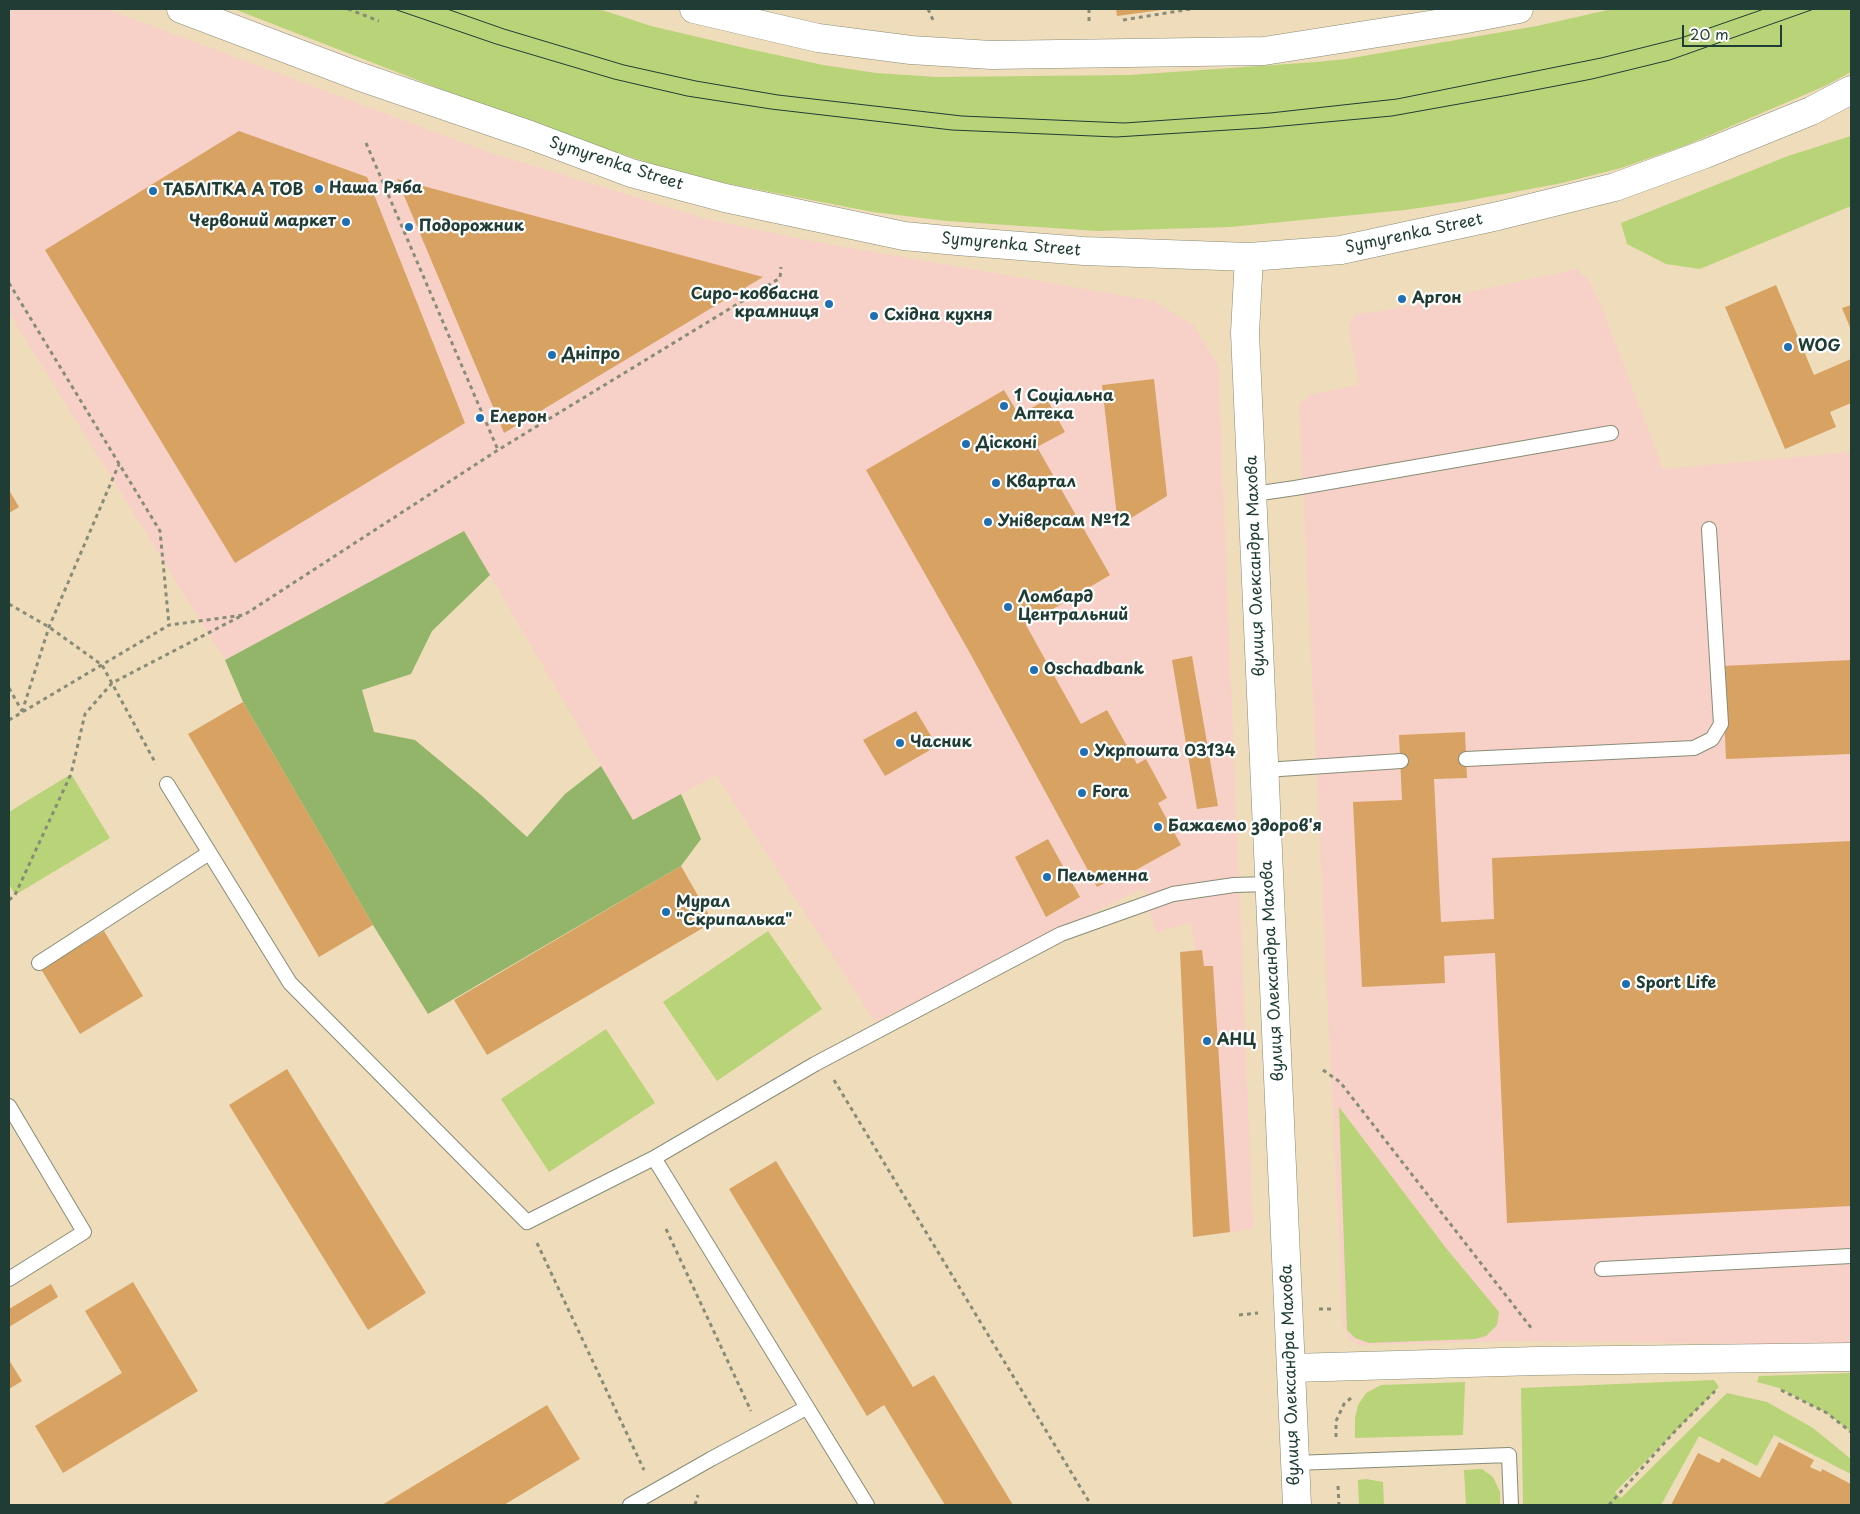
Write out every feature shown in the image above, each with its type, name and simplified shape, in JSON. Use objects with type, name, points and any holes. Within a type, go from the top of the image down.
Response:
[{"type":"street","name":"Symyrenka Street","points":[[181,9],[358,76],[530,135],[631,173],[725,198],[904,236],[957,242],[1084,251],[1248,256],[1341,250],[1498,216],[1615,187],[1714,151],[1811,111],[1851,90]]},
{"type":"street","points":[[694,9],[818,38],[912,50],[991,55],[1264,51],[1519,9]]},
{"type":"street","name":"вулиця Олександра Махова","points":[[1248,256],[1245,333],[1254,494],[1269,884],[1297,1505]]},
{"type":"street","points":[[1292,1368],[1536,1361],[1851,1357]]},
{"type":"lane","points":[[1254,494],[1611,433]]},
{"type":"lane","points":[[1466,759],[1694,748],[1712,739],[1721,724],[1709,529]]},
{"type":"lane","points":[[1265,770],[1400,762]]},
{"type":"lane","points":[[167,784],[290,984],[527,1222],[654,1158],[822,1061],[1061,934],[1173,894],[1234,885],[1269,884]]},
{"type":"lane","points":[[39,963],[210,853]]},
{"type":"lane","points":[[9,1106],[84,1232],[9,1279]]},
{"type":"lane","points":[[654,1158],[867,1505]]},
{"type":"lane","points":[[1602,1269],[1851,1256]]},
{"type":"lane","points":[[630,1505],[806,1408]]},
{"type":"lane","points":[[1295,1463],[1509,1455],[1511,1505]]},
{"type":"path","points":[[348,9],[379,22]]},
{"type":"path","points":[[928,9],[935,26]]},
{"type":"path","points":[[1089,9],[1089,25],[1098,24]]},
{"type":"path","points":[[1117,21],[1191,9]]},
{"type":"path","points":[[366,143],[498,450]]},
{"type":"path","points":[[9,900],[15,895],[71,774],[85,714],[112,683],[244,614],[498,450],[780,278],[781,267]]},
{"type":"path","points":[[9,283],[160,531],[169,625]]},
{"type":"path","points":[[22,712],[49,627],[119,464]]},
{"type":"path","points":[[9,604],[49,627],[102,665],[167,784]]},
{"type":"path","points":[[9,720],[169,625],[244,614]]},
{"type":"path","points":[[9,688],[22,712]]},
{"type":"path","points":[[822,1061],[1091,1505]]},
{"type":"path","points":[[1323,1070],[1340,1082],[1538,1337],[1536,1361]]},
{"type":"path","points":[[662,1220],[761,1433]]},
{"type":"path","points":[[527,1222],[654,1491]]},
{"type":"path","points":[[1610,1505],[1676,1430],[1722,1384]]},
{"type":"path","points":[[1780,1390],[1827,1413],[1851,1432]]},
{"type":"path","points":[[1339,1505],[1336,1421],[1344,1404],[1355,1394]]},
{"type":"shaded area","points":[[9,9],[107,9],[485,151],[710,220],[817,242],[1154,301],[1194,326],[1218,366],[1253,1229],[1193,1237],[1180,952],[1195,950],[1191,922],[1156,933],[1143,888],[875,1022],[716,775],[633,820],[464,531],[225,660],[9,313]]},
{"type":"shaded area","points":[[1577,269],[1590,282],[1602,308],[1663,469],[1851,452],[1851,1345],[1512,1341],[1359,1345],[1349,1339],[1343,1325],[1299,404],[1312,394],[1359,385],[1349,327],[1355,314],[1382,311]]},
{"type":"green space","points":[[234,9],[599,9],[651,26],[823,65],[876,73],[937,77],[1130,75],[1317,62],[1346,59],[1537,26],[1612,9],[1851,9],[1851,72],[1825,86],[1687,145],[1621,168],[1562,183],[1405,210],[1230,227],[1098,231],[947,221],[873,212],[719,182],[658,166],[531,124]]},
{"type":"green space","points":[[1851,136],[1851,206],[1700,269],[1666,264],[1627,244],[1621,223],[1788,156]]},
{"type":"green space","points":[[464,531],[490,575],[432,631],[411,674],[362,690],[374,732],[415,740],[481,795],[527,837],[565,794],[601,766],[633,820],[681,794],[701,839],[681,866],[428,1014],[373,925],[243,702],[225,660]]},
{"type":"green space","points":[[71,774],[110,838],[15,895],[9,884],[9,812]]},
{"type":"green space","points":[[768,931],[822,1009],[717,1081],[663,1002]]},
{"type":"green space","points":[[606,1029],[655,1103],[549,1172],[501,1099]]},
{"type":"green space","points":[[1339,1107],[1446,1248],[1499,1312],[1497,1325],[1486,1336],[1475,1339],[1369,1343],[1355,1338],[1347,1330]]},
{"type":"green space","points":[[1851,1373],[1851,1432],[1827,1413],[1779,1388],[1757,1382],[1759,1376]]},
{"type":"green space","points":[[1714,1380],[1719,1387],[1615,1492],[1621,1498],[1727,1393],[1767,1402],[1813,1428],[1851,1459],[1851,1474],[1774,1435],[1757,1466],[1699,1436],[1661,1505],[1523,1505],[1521,1388]]},
{"type":"green space","points":[[1465,1382],[1463,1435],[1355,1438],[1355,1418],[1358,1405],[1366,1393],[1381,1385]]},
{"type":"green space","points":[[1482,1469],[1493,1477],[1500,1492],[1500,1505],[1466,1505],[1464,1470]]},
{"type":"green space","points":[[1366,1479],[1383,1482],[1384,1505],[1359,1505],[1358,1480]]},
{"type":"building","points":[[1116,9],[1161,9],[1161,10],[1117,16]]},
{"type":"building","name":"Елерон","points":[[239,131],[367,177],[465,423],[235,563],[45,250]]},
{"type":"building","name":"Дніпро","points":[[397,179],[763,277],[504,433]]},
{"type":"building","points":[[1776,285],[1814,375],[1851,359],[1851,403],[1830,412],[1836,427],[1785,449],[1725,307]]},
{"type":"building","points":[[1851,305],[1851,330],[1842,308]]},
{"type":"building","points":[[1154,379],[1167,496],[1118,526],[1102,385]]},
{"type":"building","name":"Універсам №12","points":[[1004,390],[1019,415],[1047,399],[1065,432],[1037,447],[1110,575],[1026,625],[1081,724],[1107,710],[1137,764],[1146,759],[1167,798],[1158,803],[1181,845],[1125,876],[1123,873],[1097,887],[971,655],[866,470]]},
{"type":"building","points":[[9,490],[19,507],[9,513]]},
{"type":"building","points":[[1192,656],[1218,806],[1197,809],[1172,660]]},
{"type":"building","points":[[1851,660],[1851,754],[1726,759],[1722,666]]},
{"type":"building","points":[[243,702],[373,925],[319,957],[188,734]]},
{"type":"building","name":"Часник","points":[[916,711],[937,746],[885,776],[863,740]]},
{"type":"building","points":[[1465,732],[1467,778],[1434,779],[1441,922],[1494,919],[1492,858],[1851,841],[1851,1206],[1507,1223],[1495,953],[1444,956],[1445,983],[1362,987],[1353,802],[1402,800],[1399,735]]},
{"type":"building","name":"Пельменна","points":[[1048,839],[1080,897],[1046,917],[1015,857]]},
{"type":"building","points":[[681,866],[713,922],[487,1055],[454,1000]]},
{"type":"building","points":[[104,931],[143,996],[80,1034],[41,969]]},
{"type":"building","points":[[1202,950],[1204,966],[1213,966],[1230,1232],[1193,1237],[1180,952]]},
{"type":"building","points":[[287,1069],[426,1293],[368,1330],[229,1105]]},
{"type":"building","points":[[776,1161],[913,1387],[934,1375],[1013,1505],[945,1505],[884,1405],[867,1416],[729,1189]]},
{"type":"building","points":[[133,1282],[198,1391],[63,1473],[35,1426],[122,1373],[85,1311]]},
{"type":"building","points":[[51,1284],[58,1297],[9,1327],[9,1309]]},
{"type":"building","points":[[9,1360],[22,1381],[9,1389]]},
{"type":"building","points":[[547,1405],[580,1459],[504,1505],[382,1505]]},
{"type":"building","points":[[1779,1442],[1814,1460],[1810,1467],[1821,1472],[1822,1469],[1851,1484],[1851,1505],[1671,1505],[1698,1453],[1719,1463],[1722,1458],[1760,1478]]},
{"type":"tram line","points":[[394,9],[496,44],[614,79],[687,96],[771,109],[952,130],[1116,137],[1261,128],[1392,116],[1509,95],[1592,79],[1670,60],[1814,9]]},
{"type":"tram line","points":[[447,9],[504,29],[624,65],[696,81],[778,95],[962,116],[1124,123],[1270,113],[1397,99],[1601,58],[1681,38],[1764,9]]},
{"type":"place","name":"Наша Ряба","points":[[319,189]]},
{"type":"place","name":"ТАБЛІТКА А ТОВ","points":[[153,191]]},
{"type":"place","name":"Червоний маркет","points":[[346,222]]},
{"type":"place","name":"Подорожник","points":[[409,227]]},
{"type":"place","name":"Аргон","points":[[1402,299]]},
{"type":"place","name":"Сиро-ковбасна крамниця","points":[[829,304]]},
{"type":"place","name":"Східна кухня","points":[[874,316]]},
{"type":"place","name":"WOG","points":[[1788,347]]},
{"type":"place","name":"Дніпро","points":[[552,355]]},
{"type":"place","name":"1 Соціальна Аптека","points":[[1004,406]]},
{"type":"place","name":"Елерон","points":[[480,418]]},
{"type":"place","name":"Дісконі","points":[[966,444]]},
{"type":"place","name":"Квартал","points":[[996,483]]},
{"type":"place","name":"Універсам №12","points":[[988,522]]},
{"type":"place","name":"Ломбард Центральний","points":[[1008,607]]},
{"type":"place","name":"Oschadbank","points":[[1034,670]]},
{"type":"place","name":"Часник","points":[[900,743]]},
{"type":"place","name":"Укрпошта 03134","points":[[1084,752]]},
{"type":"place","name":"Fora","points":[[1082,793]]},
{"type":"place","name":"Бажаємо здоров'я","points":[[1158,827]]},
{"type":"place","name":"Пельменна","points":[[1047,877]]},
{"type":"place","name":"Мурал \"Скрипалька\"","points":[[666,912]]},
{"type":"place","name":"Sport Life","points":[[1626,984]]},
{"type":"place","name":"АНЦ","points":[[1207,1041]]}]
